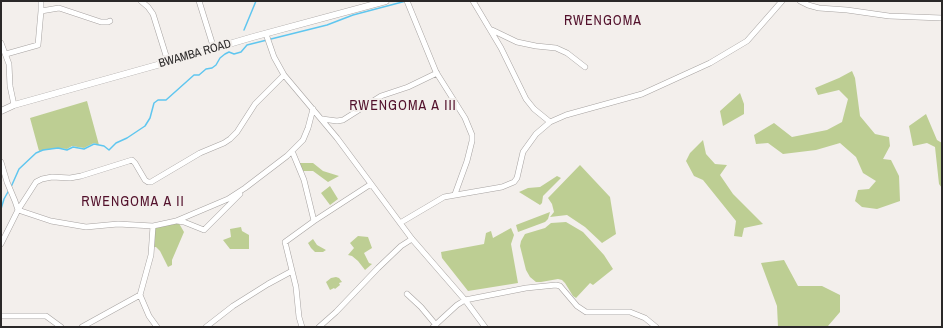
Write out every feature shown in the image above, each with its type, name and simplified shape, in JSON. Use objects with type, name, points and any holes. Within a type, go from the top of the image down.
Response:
[{"type":"main road","name":"BWAMBA ROAD","points":[[2,109],[386,1]]},
{"type":"street","points":[[6,54],[38,45],[42,11],[41,1]]},
{"type":"street","points":[[141,1],[153,14],[168,62]]},
{"type":"street","points":[[199,1],[214,49]]},
{"type":"street","points":[[407,1],[427,52],[437,73],[465,118],[472,138],[455,194]]},
{"type":"street","points":[[473,1],[491,29],[526,100],[534,109],[550,122]]},
{"type":"street","points":[[400,222],[440,199],[455,194],[502,187],[514,182],[517,178],[523,152],[536,134],[550,122],[566,115],[642,94],[710,63],[747,41],[782,1]]},
{"type":"street","points":[[800,1],[819,8],[889,16],[942,18]]},
{"type":"street","points":[[42,11],[59,8],[101,22],[110,21]]},
{"type":"street","points":[[491,29],[517,42],[556,48],[567,53],[585,67]]},
{"type":"street","points":[[266,34],[276,62],[284,75],[321,119],[412,239],[465,300],[485,327]]},
{"type":"street","points":[[1,43],[9,64],[10,86],[14,105]]},
{"type":"street","points":[[321,119],[328,121],[343,120],[381,96],[408,87],[437,73]]},
{"type":"street","points":[[1,244],[18,210],[36,182],[52,177],[70,178],[81,176],[133,160],[145,180],[151,182],[200,153],[230,139],[237,132],[255,104],[284,75]]},
{"type":"street","points":[[18,210],[51,221],[84,226],[118,224],[153,226],[176,221],[228,199],[245,188],[292,151],[303,140],[313,109]]},
{"type":"street","points":[[292,151],[304,180],[314,221]]},
{"type":"street","points":[[1,162],[18,210]]},
{"type":"street","points":[[302,327],[299,317],[296,287],[285,242],[371,184]]},
{"type":"street","points":[[176,221],[184,222],[204,230],[234,201],[245,188]]},
{"type":"street","points":[[153,226],[151,255],[140,295],[149,316],[157,327]]},
{"type":"street","points":[[319,327],[336,312],[378,268],[412,239]]},
{"type":"street","points":[[206,327],[233,306],[292,271]]},
{"type":"street","points":[[407,294],[417,302],[434,326],[457,305],[465,300],[526,288],[556,285],[560,286],[577,306],[586,312],[630,312],[645,318],[656,327]]},
{"type":"street","points":[[82,327],[140,295]]},
{"type":"street","points":[[1,316],[18,317],[45,315],[61,327]]},
{"type":"green space","points":[[852,71],[855,78],[860,116],[875,134],[889,137],[890,146],[883,159],[891,160],[899,176],[900,201],[877,209],[862,207],[855,201],[858,190],[869,189],[876,181],[863,173],[856,157],[840,143],[816,150],[783,154],[768,143],[756,144],[754,135],[774,123],[792,137],[827,130],[842,122],[848,99],[839,90],[818,95],[815,88]]},
{"type":"green space","points":[[740,93],[744,104],[744,114],[723,126],[720,111]]},
{"type":"green space","points":[[87,101],[99,145],[94,143],[84,148],[72,146],[67,149],[58,148],[39,151],[30,118]]},
{"type":"green space","points":[[926,114],[937,140],[942,143],[942,188],[939,184],[935,147],[927,143],[913,146],[909,126]]},
{"type":"green space","points":[[703,140],[706,154],[715,164],[727,165],[720,175],[733,194],[763,224],[744,228],[742,237],[734,236],[736,221],[703,180],[694,176],[686,161],[690,153]]},
{"type":"green space","points":[[299,163],[313,163],[323,171],[339,176],[328,182],[313,171],[299,171]]},
{"type":"green space","points":[[580,165],[610,197],[616,234],[602,243],[585,227],[567,215],[550,217],[554,212],[552,204],[548,198]]},
{"type":"green space","points":[[557,176],[561,178],[543,196],[542,203],[540,205],[519,192],[528,188],[540,187]]},
{"type":"green space","points":[[330,186],[338,199],[330,205],[321,193]]},
{"type":"green space","points":[[550,212],[548,219],[545,222],[518,232],[516,225]]},
{"type":"green space","points":[[177,220],[184,232],[172,260],[172,265],[168,267],[160,251],[156,247],[149,247],[151,227]]},
{"type":"green space","points":[[566,222],[583,232],[604,255],[613,269],[593,285],[590,283],[576,298],[562,280],[558,279],[536,282],[530,277],[526,270],[520,246],[525,234],[545,228],[551,223]]},
{"type":"green space","points":[[241,227],[242,231],[249,235],[249,249],[230,249],[223,240],[231,237],[230,229]]},
{"type":"green space","points":[[511,228],[514,235],[511,244],[518,283],[468,291],[442,258],[441,252],[484,244],[486,233],[491,231],[493,238]]},
{"type":"green space","points":[[358,236],[368,237],[372,248],[364,253],[369,263],[372,264],[365,270],[358,261],[352,256],[348,255],[354,248],[350,243]]},
{"type":"green space","points":[[313,239],[317,245],[326,250],[323,252],[315,252],[308,243]]},
{"type":"green space","points":[[784,260],[798,286],[822,286],[840,295],[840,312],[828,326],[829,327],[778,327],[777,306],[761,263]]},
{"type":"green space","points":[[336,277],[342,282],[339,283],[340,285],[335,289],[330,290],[326,282],[331,278]]},
{"type":"waterway","points":[[244,30],[256,1]]},
{"type":"waterway","points":[[11,187],[19,169],[36,153],[43,150],[58,148],[67,150],[73,147],[84,149],[94,144],[104,146],[109,150],[116,143],[127,138],[145,126],[150,118],[154,103],[158,100],[166,100],[194,75],[199,75],[206,69],[212,68],[216,65],[220,58],[229,52],[234,54],[241,52],[247,45],[327,25],[353,15],[406,1]]},
{"type":"waterway","points":[[1,209],[9,190]]},
{"type":"district","name":"RWENGOMA","points":[[603,21]]},
{"type":"district","name":"RWENGOMA A III","points":[[403,106]]},
{"type":"district","name":"RWENGOMA A II","points":[[133,202]]}]
